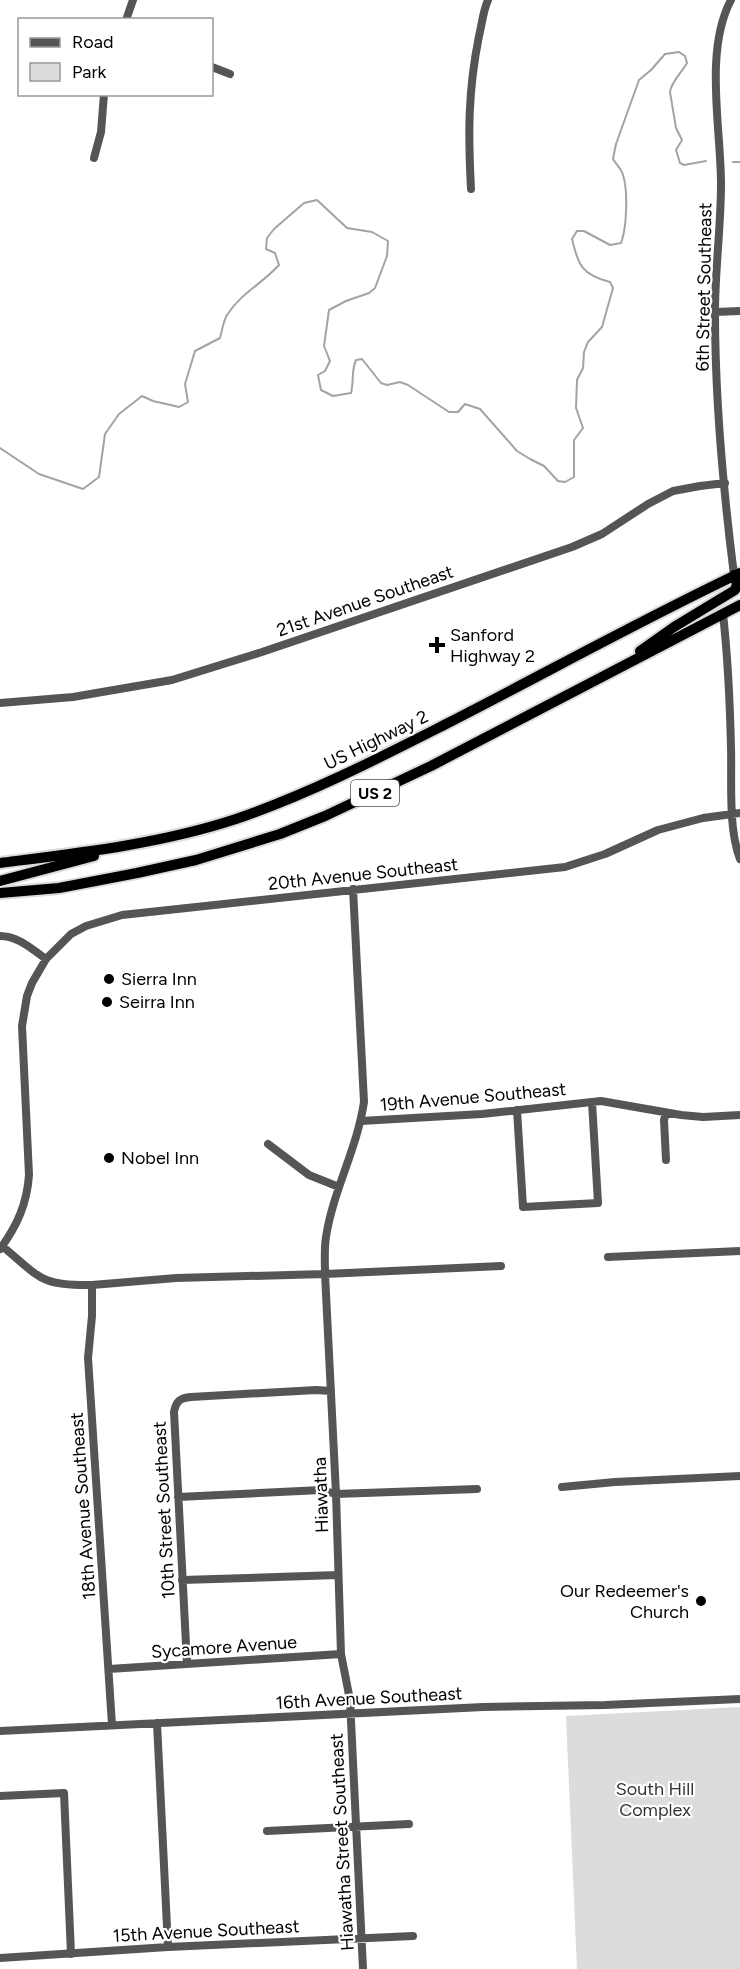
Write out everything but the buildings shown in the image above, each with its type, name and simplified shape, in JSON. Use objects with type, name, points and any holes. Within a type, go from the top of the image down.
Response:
[{"type":"highway","points":[[593,682],[682,621],[735,590],[737,574]]},
{"type":"highway","name":"US Highway 2","points":[[0,863],[123,846],[189,832],[235,819],[325,783],[382,757],[657,613],[737,574]]},
{"type":"highway","points":[[723,614],[724,608],[740,596]]},
{"type":"highway","name":"US 2","points":[[0,893],[59,888],[137,873],[196,860],[280,834],[325,816],[431,766],[740,605]]},
{"type":"highway","points":[[0,881],[79,861],[123,846]]},
{"type":"street","points":[[127,18],[133,0]]},
{"type":"street","points":[[471,189],[468,133],[470,92],[474,61],[488,0]]},
{"type":"street","name":"6th Street Southeast","points":[[731,0],[718,39],[721,184],[715,312],[725,483],[737,574]]},
{"type":"street","points":[[213,67],[230,74]]},
{"type":"street","points":[[94,158],[100,132],[104,96]]},
{"type":"street","points":[[715,312],[740,311]]},
{"type":"street","name":"21st Avenue Southeast","points":[[0,703],[74,697],[172,680],[262,652],[572,547],[602,534],[648,504],[673,491],[725,483]]},
{"type":"street","points":[[723,614],[736,814],[735,840],[740,859]]},
{"type":"street","points":[[731,728],[740,728]]},
{"type":"street","name":"20th Avenue Southeast","points":[[46,959],[71,934],[86,926],[122,915],[565,867],[605,854],[658,830],[686,822],[736,814]]},
{"type":"street","points":[[353,889],[364,1102],[361,1121]]},
{"type":"street","points":[[0,936],[18,940],[46,959],[27,996],[22,1026],[28,1192],[18,1223],[1,1248],[40,1278],[66,1286],[176,1278],[501,1266]]},
{"type":"street","points":[[517,1110],[523,1207],[598,1203],[592,1102]]},
{"type":"street","name":"19th Avenue Southeast","points":[[325,1274],[326,1239],[339,1187],[361,1121],[517,1110],[592,1102],[613,1102],[666,1113],[703,1117],[740,1115]]},
{"type":"street","points":[[666,1113],[664,1120],[666,1160]]},
{"type":"street","points":[[268,1144],[309,1175],[339,1187]]},
{"type":"street","points":[[608,1257],[740,1251]]},
{"type":"street","name":"Hiawatha","points":[[325,1274],[341,1654],[349,1691],[351,1714]]},
{"type":"street","name":"18th Avenue Southeast","points":[[92,1285],[93,1316],[88,1358],[112,1725]]},
{"type":"street","name":"10th Street Southeast","points":[[187,1664],[174,1412],[179,1400],[191,1397],[331,1391]]},
{"type":"street","points":[[562,1487],[740,1476]]},
{"type":"street","points":[[178,1497],[321,1490],[336,1494],[477,1489]]},
{"type":"street","points":[[182,1580],[338,1575]]},
{"type":"street","name":"Sycamore Avenue","points":[[109,1669],[341,1654]]},
{"type":"street","name":"16th Avenue Southeast","points":[[0,1731],[483,1707],[740,1699]]},
{"type":"street","name":"Hiawatha Street Southeast","points":[[351,1714],[363,1969]]},
{"type":"street","points":[[157,1723],[168,1947]]},
{"type":"street","points":[[0,1796],[64,1793],[71,1954]]},
{"type":"street","points":[[267,1831],[409,1824]]},
{"type":"street","name":"15th Avenue Southeast","points":[[0,1958],[168,1947],[413,1936]]},
{"type":"green space","name":"South Hill Complex","points":[[740,1707],[740,1969],[577,1969],[566,1716]]},
{"type":"waterway","points":[[0,448],[39,474],[83,489],[99,477],[105,434],[119,414],[142,396],[179,407],[188,402],[185,384],[195,351],[220,338],[226,318],[232,308],[279,265],[275,253],[266,249],[267,238],[304,203],[317,200],[347,228],[372,232],[388,241],[387,256],[375,288],[369,293],[329,310],[324,346],[330,361],[325,371],[318,375],[321,390],[333,396],[351,393],[354,364],[356,360],[362,359],[381,383],[387,385],[400,382],[408,385],[449,412],[458,412],[465,404],[480,409],[517,451],[544,466],[558,481],[565,482],[574,477],[574,440],[583,428],[576,408],[577,380],[583,368],[584,352],[588,342],[602,327],[613,288],[610,282],[593,276],[583,268],[572,239],[577,231],[584,231],[610,245],[621,243],[625,228],[626,199],[625,182],[613,159],[616,144],[639,80],[665,54],[679,52],[685,56],[687,63],[674,81],[670,92],[676,128],[682,140],[676,150],[680,163],[684,165],[706,161]]},
{"type":"waterway","points":[[733,162],[740,162]]},
{"type":"place","name":"Sanford Highway 2","points":[[437,645]]},
{"type":"place","name":"Sierra Inn","points":[[109,979]]},
{"type":"place","name":"Seirra Inn","points":[[107,1002]]},
{"type":"place","name":"Nobel Inn","points":[[109,1158]]},
{"type":"place","name":"Our Redeemer's Church","points":[[701,1601]]}]
